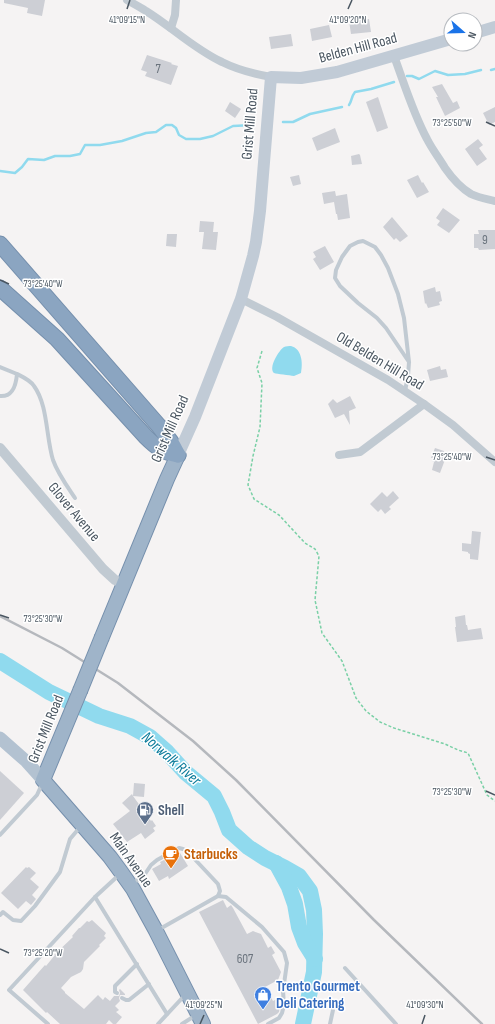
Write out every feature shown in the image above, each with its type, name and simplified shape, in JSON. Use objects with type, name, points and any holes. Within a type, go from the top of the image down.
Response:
[{"type":"highway","points":[[0,244],[158,425],[178,454]]},
{"type":"highway","points":[[0,288],[57,340],[146,437],[162,450],[168,453],[178,454]]},
{"type":"highway","name":"Grist Mill Road","points":[[43,780],[178,454]]},
{"type":"highway","name":"Main Avenue","points":[[43,780],[110,856],[130,885],[156,931],[200,1019]]},
{"type":"main road","points":[[483,31],[495,27]]},
{"type":"main road","name":"Belden Hill Road","points":[[271,77],[301,78],[337,72],[443,41]]},
{"type":"main road","name":"Grist Mill Road","points":[[178,454],[195,417],[241,299],[252,262],[260,211],[271,77]]},
{"type":"main road","name":"Main Avenue","points":[[0,738],[26,761],[43,780]]},
{"type":"street","points":[[128,0],[199,49],[220,61],[241,70],[271,77]]},
{"type":"street","points":[[170,28],[175,15],[176,0]]},
{"type":"street","points":[[394,56],[418,120],[437,156],[451,176],[465,190],[481,198],[495,201]]},
{"type":"street","name":"Old Belden Hill Road","points":[[241,299],[277,317],[388,380],[453,425],[495,462]]},
{"type":"street","points":[[339,455],[360,452],[424,404]]},
{"type":"street","name":"Glover Avenue","points":[[2,451],[103,569],[115,580],[124,584]]},
{"type":"lane","points":[[405,391],[409,362],[404,318],[398,294],[388,268],[375,247],[362,241],[358,242],[350,246],[342,257],[336,270],[335,278],[340,286],[377,318],[386,328],[409,362]]},
{"type":"lane","points":[[0,367],[25,378],[34,385],[42,398],[49,446],[54,462],[61,477],[75,498]]},
{"type":"lane","points":[[0,396],[4,396],[12,392],[16,384],[16,374]]},
{"type":"lane","points":[[0,835],[37,795],[43,780]]},
{"type":"lane","points":[[0,915],[3,912],[13,920],[21,921],[35,906],[60,872],[70,840],[82,824]]},
{"type":"lane","points":[[130,885],[143,877],[151,865],[157,860],[179,848],[187,850],[218,884],[220,890],[218,896]]},
{"type":"lane","points":[[48,1024],[9,990],[95,897],[121,872]]},
{"type":"lane","points":[[156,931],[218,896],[226,896],[262,927],[284,952],[287,963],[283,991],[284,1005],[279,1018],[268,1024]]},
{"type":"lane","points":[[95,897],[167,1014]]},
{"type":"lane","points":[[116,993],[114,986],[137,964]]},
{"type":"lane","points":[[346,968],[396,1024]]},
{"type":"lane","points":[[122,998],[129,1000],[149,984]]},
{"type":"lane","points":[[158,1024],[187,993]]},
{"type":"lane","points":[[330,1024],[333,1010]]},
{"type":"lane","points":[[182,1024],[200,1019]]},
{"type":"path","points":[[262,351],[257,368],[262,383],[260,427],[252,456],[248,485],[254,499],[279,515],[305,543],[315,549],[319,556],[315,600],[322,634],[342,661],[356,698],[366,711],[380,722],[394,728],[468,753],[487,795],[495,801]]},
{"type":"water","points":[[291,346],[300,353],[302,361],[301,373],[294,376],[274,373],[272,367],[277,355],[284,347]]},
{"type":"building","points":[[4,0],[45,0],[42,16],[27,13],[28,8],[4,3]]},
{"type":"building","points":[[369,19],[371,32],[351,34],[349,21]]},
{"type":"building","points":[[329,25],[332,37],[312,41],[310,29]]},
{"type":"building","points":[[291,34],[293,46],[271,49],[269,37]]},
{"type":"building","points":[[147,55],[178,66],[171,85],[145,76],[147,72],[141,70]]},
{"type":"building","points":[[442,84],[453,103],[457,101],[460,108],[445,116],[436,97],[438,97],[432,87]]},
{"type":"building","points":[[378,97],[388,128],[377,132],[366,102]]},
{"type":"building","points":[[230,102],[241,109],[235,118],[225,111]]},
{"type":"building","points":[[495,107],[495,122],[489,125],[483,113]]},
{"type":"building","points":[[335,128],[340,142],[317,151],[312,138]]},
{"type":"building","points":[[478,139],[483,145],[479,148],[487,159],[477,166],[465,149]]},
{"type":"building","points":[[359,154],[362,164],[352,165],[351,156]]},
{"type":"building","points":[[299,175],[301,184],[293,186],[290,177]]},
{"type":"building","points":[[418,175],[429,192],[417,198],[407,180]]},
{"type":"building","points":[[335,191],[336,196],[347,194],[350,218],[338,220],[334,202],[324,204],[322,193]]},
{"type":"building","points":[[443,208],[460,220],[449,233],[437,225],[440,221],[436,218]]},
{"type":"building","points":[[392,217],[408,236],[400,242],[396,238],[394,240],[383,227]]},
{"type":"building","points":[[200,221],[214,222],[213,232],[218,232],[216,250],[202,249],[204,232],[199,232]]},
{"type":"building","points":[[478,230],[495,230],[495,249],[479,250],[478,248],[474,248],[474,234],[479,234]]},
{"type":"building","points":[[167,234],[177,234],[176,247],[166,246]]},
{"type":"building","points":[[325,246],[334,262],[320,270],[313,259],[316,257],[313,252]]},
{"type":"building","points":[[435,287],[436,292],[440,291],[442,301],[439,302],[440,305],[428,308],[426,303],[425,304],[423,291]]},
{"type":"building","points":[[440,366],[441,370],[446,369],[448,377],[430,381],[427,370]]},
{"type":"building","points":[[350,396],[356,408],[349,411],[350,425],[344,414],[335,418],[328,404],[333,399],[337,403]]},
{"type":"building","points":[[435,448],[444,451],[442,456],[446,457],[440,473],[432,470],[434,462],[432,461],[433,458],[431,458]]},
{"type":"building","points":[[393,491],[399,498],[389,507],[391,509],[385,514],[381,509],[378,512],[370,504],[382,492],[387,497]]},
{"type":"building","points":[[472,531],[481,532],[478,560],[470,559],[470,554],[468,552],[462,551],[462,543],[471,544]]},
{"type":"building","points":[[465,615],[468,630],[481,628],[483,639],[457,642],[455,617]]},
{"type":"building","points":[[0,771],[24,793],[0,820]]},
{"type":"building","points":[[134,783],[145,784],[144,797],[133,796]]},
{"type":"building","points":[[132,794],[156,826],[153,828],[155,831],[145,839],[141,833],[127,842],[113,824],[130,811],[122,803]]},
{"type":"building","points":[[180,853],[188,866],[169,879],[168,876],[159,881],[152,869],[161,864],[160,862],[170,857],[171,859]]},
{"type":"building","points":[[26,867],[29,867],[36,873],[30,879],[39,887],[32,895],[36,899],[31,905],[26,901],[18,909],[1,893]]},
{"type":"building","points":[[223,900],[227,908],[231,905],[247,934],[253,931],[261,934],[268,948],[271,946],[275,953],[272,955],[281,972],[278,980],[265,987],[273,1001],[277,999],[280,1006],[279,1012],[258,1024],[199,912]]},
{"type":"building","points":[[92,920],[106,933],[104,936],[106,938],[84,962],[81,972],[71,977],[61,988],[84,1009],[98,995],[103,1000],[105,997],[110,1001],[114,996],[119,996],[120,989],[125,995],[120,995],[120,1001],[115,1006],[119,1010],[116,1012],[122,1017],[116,1024],[113,1024],[109,1020],[106,1024],[60,1024],[47,1012],[46,1013],[23,990],[45,965],[46,966],[54,955],[73,937],[72,936],[79,928],[87,921],[89,922]]},
{"type":"waterway","points":[[491,70],[495,69]]},
{"type":"waterway","points":[[407,76],[412,76],[419,79],[435,71],[448,75],[465,74],[481,70]]},
{"type":"waterway","points":[[349,105],[355,92],[394,82]]},
{"type":"waterway","points":[[283,122],[293,122],[310,114],[342,107]]},
{"type":"waterway","points":[[0,171],[15,173],[28,159],[44,160],[55,156],[80,154],[85,145],[100,145],[122,141],[146,133],[156,132],[166,125],[172,125],[176,128],[179,135],[186,139],[200,139],[213,136],[233,126],[253,125]]},
{"type":"waterway","name":"Norwalk River","points":[[0,661],[49,692],[99,716],[130,726],[150,737],[167,752],[185,772],[214,796],[229,830],[248,847],[299,876],[310,891],[314,910],[315,934],[314,972],[303,1024]]},
{"type":"waterway","name":"Norwalk River","points":[[276,863],[289,887],[295,904],[299,927],[305,943],[315,959]]},
{"type":"railway","points":[[0,616],[62,648],[118,683],[193,741],[236,780],[374,920],[482,1024]]},
{"type":"place","name":"Shell","points":[[145,825]]},
{"type":"place","name":"Starbucks","points":[[171,869]]},
{"type":"place","name":"Trento Gourmet Deli Catering","points":[[263,1010]]}]
